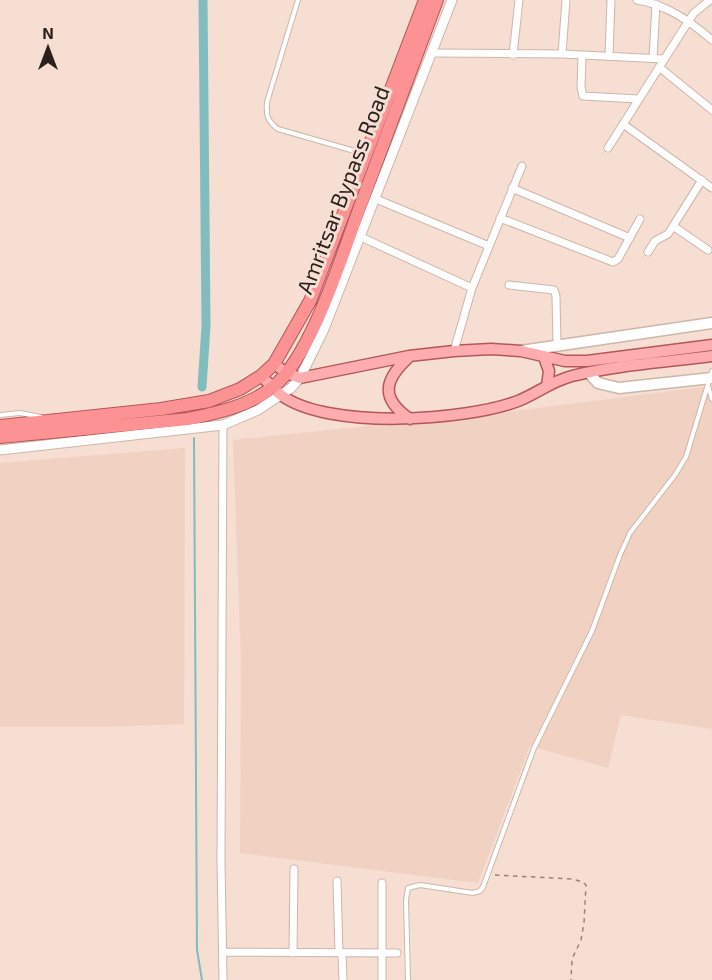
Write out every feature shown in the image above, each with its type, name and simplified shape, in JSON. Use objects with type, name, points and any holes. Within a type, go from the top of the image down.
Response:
[{"type":"highway","name":"Amritsar Bypass Road","points":[[0,426],[161,409],[209,401],[240,389],[261,376],[274,364],[310,301],[425,0]]},
{"type":"highway","name":"Amritsar Bypass Road","points":[[0,437],[188,419],[214,414],[277,391],[297,358],[322,307],[437,0]]},
{"type":"main road","points":[[521,351],[712,322]]},
{"type":"main road","points":[[274,364],[300,378],[409,357],[454,351],[491,349],[521,351],[565,361],[587,361],[712,345]]},
{"type":"main road","points":[[261,376],[277,391],[321,411],[359,418],[411,419],[483,410],[517,401],[568,377],[712,356]]},
{"type":"main road","points":[[409,357],[392,375],[388,383],[388,392],[395,407],[411,419]]},
{"type":"main road","points":[[544,357],[549,371],[547,386]]},
{"type":"main road","points":[[589,373],[598,383],[619,388],[710,378]]},
{"type":"street","points":[[0,450],[223,425],[258,411],[277,391],[300,378],[324,330],[452,0]]},
{"type":"street","points":[[513,55],[519,0]]},
{"type":"street","points":[[562,54],[566,0]]},
{"type":"street","points":[[609,56],[611,0]]},
{"type":"street","points":[[637,0],[656,4],[688,22],[712,40]]},
{"type":"street","points":[[608,148],[694,13],[710,0]]},
{"type":"street","points":[[653,58],[656,4]]},
{"type":"street","points":[[432,53],[562,54],[663,59]]},
{"type":"street","points":[[582,55],[583,96],[638,99]]},
{"type":"street","points":[[659,67],[712,110]]},
{"type":"street","points":[[623,124],[712,188]]},
{"type":"street","points":[[454,351],[472,288],[522,166]]},
{"type":"street","points":[[648,252],[656,241],[668,234],[702,180]]},
{"type":"street","points":[[512,188],[630,238]]},
{"type":"street","points":[[376,199],[489,246]]},
{"type":"street","points":[[500,218],[613,262],[618,259],[640,219]]},
{"type":"street","points":[[673,226],[708,250]]},
{"type":"street","points":[[361,237],[472,288]]},
{"type":"street","points":[[509,285],[550,289],[555,292],[557,345]]},
{"type":"street","points":[[223,425],[221,860],[223,980]]},
{"type":"street","points":[[292,953],[294,869]]},
{"type":"street","points":[[337,881],[343,980]]},
{"type":"street","points":[[382,883],[382,980]]},
{"type":"street","points":[[223,952],[397,953]]},
{"type":"lane","points":[[298,0],[267,102],[266,114],[270,123],[278,129],[366,154]]},
{"type":"lane","points":[[710,378],[712,399]]},
{"type":"lane","points":[[408,980],[406,900],[408,888],[420,885],[477,893],[483,887],[534,748],[592,631],[630,533],[675,475],[686,457],[710,378]]},
{"type":"lane","points":[[0,415],[20,413],[53,420]]},
{"type":"path","points":[[488,874],[572,879],[586,885],[584,923],[581,940],[572,959],[571,980]]},
{"type":"shaded area","points":[[712,386],[712,729],[621,715],[608,768],[530,746],[478,883],[240,853],[241,659],[233,440],[522,410]]},
{"type":"shaded area","points":[[185,448],[184,724],[0,727],[0,463]]},
{"type":"waterway","points":[[202,387],[206,326],[203,0]]},
{"type":"waterway","points":[[194,438],[197,950],[202,980]]}]
